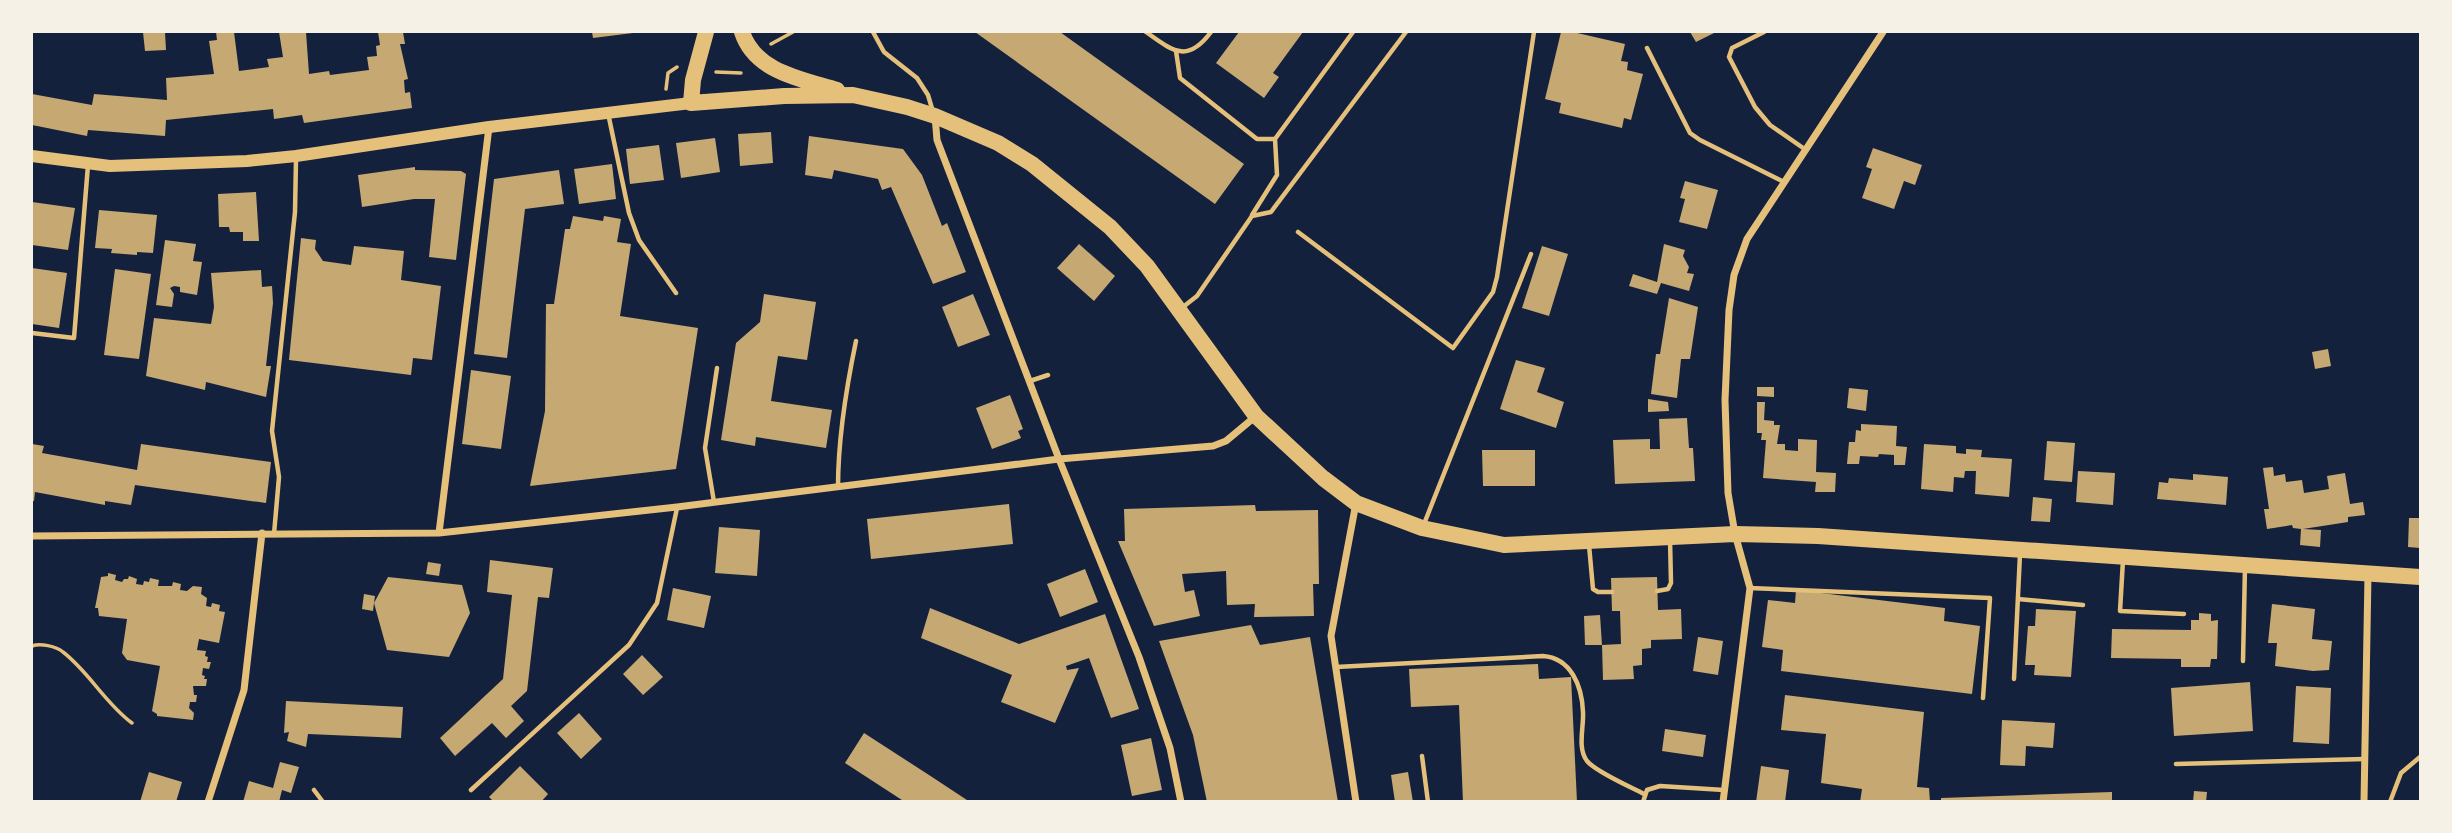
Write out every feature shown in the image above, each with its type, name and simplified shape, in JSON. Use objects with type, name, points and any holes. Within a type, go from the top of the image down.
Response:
[{"type":"main road","points":[[706,32],[692,80],[691,103],[853,95]]},
{"type":"main road","points":[[743,32],[756,56],[771,67],[853,95],[935,116],[998,143],[1032,164],[1110,228],[1147,266],[1256,416],[1323,478],[1356,503],[1422,528],[1504,545],[1735,534],[1818,536],[2420,577]]},
{"type":"street","points":[[1723,802],[1750,588],[1735,534],[1728,493],[1725,400],[1729,310],[1734,275],[1748,239],[1883,32]]},
{"type":"street","points":[[32,156],[110,166],[247,161],[489,127],[691,103]]},
{"type":"street","points":[[935,116],[937,141],[1059,459],[1139,657],[1170,748],[1181,802]]},
{"type":"street","points":[[439,533],[489,127]]},
{"type":"street","points":[[32,536],[439,533],[677,507],[1059,459],[1213,446],[1226,441],[1256,416]]},
{"type":"street","points":[[1356,503],[1331,636],[1356,802]]},
{"type":"street","points":[[208,802],[244,690],[262,533]]},
{"type":"street","points":[[2364,802],[2368,573]]},
{"type":"lane","points":[[873,32],[884,52],[917,78],[928,95],[935,116]]},
{"type":"lane","points":[[1146,32],[1176,51],[1189,52],[1201,45],[1211,32]]},
{"type":"lane","points":[[1180,309],[1197,296],[1252,216],[1277,175],[1275,139],[1353,32]]},
{"type":"lane","points":[[1252,216],[1271,212],[1406,32]]},
{"type":"lane","points":[[1297,232],[1453,348],[1493,292],[1497,278],[1534,32]]},
{"type":"lane","points":[[1764,32],[1732,48],[1729,57],[1755,107],[1770,125],[1806,151]]},
{"type":"lane","points":[[1647,48],[1690,133],[1784,182]]},
{"type":"lane","points":[[1176,51],[1180,78],[1256,139],[1275,139]]},
{"type":"lane","points":[[607,112],[629,213],[639,240],[676,293]]},
{"type":"lane","points":[[274,534],[279,477],[272,431],[295,212],[296,156]]},
{"type":"lane","points":[[32,333],[74,338],[89,164]]},
{"type":"lane","points":[[1422,528],[1531,254]]},
{"type":"lane","points":[[838,487],[843,409],[856,341]]},
{"type":"lane","points":[[714,502],[705,448],[717,368]]},
{"type":"lane","points":[[1030,381],[1048,375]]},
{"type":"lane","points":[[471,790],[629,645],[657,603],[677,507]]},
{"type":"lane","points":[[1657,591],[1668,589],[1671,583],[1670,537]]},
{"type":"lane","points":[[1589,541],[1593,589],[1598,592],[1612,592]]},
{"type":"lane","points":[[2014,679],[2020,551]]},
{"type":"lane","points":[[2123,558],[2120,611],[2184,614]]},
{"type":"lane","points":[[2243,661],[2245,565]]},
{"type":"lane","points":[[1750,588],[1990,598],[1983,698]]},
{"type":"lane","points":[[2018,599],[2083,605]]},
{"type":"lane","points":[[1336,667],[1543,656],[1559,660],[1572,671],[1579,690],[1584,711],[1583,750],[1587,761],[1644,794]]},
{"type":"lane","points":[[1422,756],[1428,802]]},
{"type":"lane","points":[[2390,802],[2400,773],[2420,757]]},
{"type":"lane","points":[[2176,764],[2365,759]]},
{"type":"lane","points":[[1643,802],[1647,790],[1660,786],[1724,790]]},
{"type":"lane","points":[[314,790],[323,802]]},
{"type":"path","points":[[32,646],[37,644],[61,650],[119,713],[132,723]]},
{"type":"building","points":[[143,32],[165,32],[166,50],[145,51]]},
{"type":"building","points":[[216,32],[234,32],[239,71],[269,67],[267,59],[283,57],[279,32],[306,32],[309,74],[329,71],[330,75],[369,70],[367,57],[377,56],[376,46],[380,45],[378,32],[403,32],[405,44],[400,44],[408,79],[404,80],[405,93],[410,92],[412,108],[304,123],[302,115],[274,119],[273,109],[166,120],[165,136],[88,130],[87,136],[32,125],[32,94],[92,105],[94,94],[167,100],[166,78],[214,74],[209,41],[217,40]]},
{"type":"building","points":[[592,32],[633,32],[633,33],[593,38]]},
{"type":"building","points":[[975,32],[1060,32],[1244,164],[1215,204]]},
{"type":"building","points":[[1239,32],[1303,32],[1273,73],[1279,77],[1264,98],[1216,63]]},
{"type":"building","points":[[1561,32],[1573,32],[1625,44],[1621,61],[1628,62],[1627,70],[1643,74],[1631,120],[1624,118],[1622,128],[1559,113],[1561,103],[1545,99]]},
{"type":"building","points":[[1690,32],[1716,32],[1696,42]]},
{"type":"building","points":[[771,132],[773,163],[740,166],[738,134]]},
{"type":"building","points":[[809,136],[903,149],[922,175],[942,226],[947,223],[966,272],[933,284],[891,187],[882,190],[878,179],[834,170],[832,179],[805,175]]},
{"type":"building","points":[[715,138],[720,172],[681,178],[676,143]]},
{"type":"building","points":[[659,145],[664,180],[630,184],[626,149]]},
{"type":"building","points":[[1873,148],[1922,165],[1915,185],[1904,181],[1894,209],[1862,198],[1872,169],[1866,167]]},
{"type":"building","points":[[612,164],[616,199],[579,204],[574,169]]},
{"type":"building","points":[[415,167],[415,170],[461,171],[466,174],[456,260],[429,257],[435,199],[414,199],[362,207],[358,175]]},
{"type":"building","points":[[559,170],[564,204],[525,209],[507,358],[474,354],[494,179]]},
{"type":"building","points":[[1685,181],[1718,190],[1707,229],[1679,222],[1685,199],[1680,198]]},
{"type":"building","points":[[256,192],[259,241],[243,241],[243,232],[230,232],[229,227],[219,227],[218,194]]},
{"type":"building","points":[[32,202],[75,208],[68,250],[32,245]]},
{"type":"building","points":[[99,210],[157,215],[153,253],[111,253],[112,249],[95,248]]},
{"type":"building","points":[[573,216],[603,221],[604,216],[621,219],[617,242],[631,244],[620,316],[698,328],[682,432],[676,469],[530,486],[545,411],[546,304],[554,304],[565,229],[570,229]]},
{"type":"building","points":[[301,238],[316,240],[315,249],[323,261],[351,265],[354,246],[404,251],[401,280],[441,286],[432,360],[413,358],[411,375],[289,360]]},
{"type":"building","points":[[165,240],[196,244],[193,261],[202,262],[197,295],[180,292],[180,287],[174,286],[170,288],[174,294],[172,307],[156,305]]},
{"type":"building","points":[[1079,244],[1115,276],[1094,301],[1057,268]]},
{"type":"building","points":[[1664,244],[1685,250],[1683,256],[1689,267],[1687,273],[1694,274],[1689,291],[1661,283],[1657,294],[1629,286],[1633,274],[1657,282]]},
{"type":"building","points":[[1542,246],[1568,254],[1549,316],[1522,308]]},
{"type":"building","points":[[32,268],[67,273],[59,328],[32,324]]},
{"type":"building","points":[[115,269],[151,274],[139,359],[104,355]]},
{"type":"building","points":[[261,270],[262,287],[272,286],[273,303],[266,366],[271,366],[266,397],[206,382],[205,390],[146,376],[154,318],[211,324],[214,307],[211,273]]},
{"type":"building","points":[[764,294],[816,302],[807,360],[778,356],[771,401],[832,410],[826,448],[756,437],[755,446],[721,440],[736,343],[760,322]]},
{"type":"building","points":[[973,294],[990,335],[958,347],[942,307]]},
{"type":"building","points":[[1669,298],[1698,307],[1690,359],[1681,359],[1677,398],[1651,394],[1656,354],[1660,354]]},
{"type":"building","points":[[2328,349],[2331,366],[2315,369],[2312,352]]},
{"type":"building","points":[[1516,360],[1545,368],[1537,392],[1564,402],[1556,428],[1500,409]]},
{"type":"building","points":[[471,370],[511,376],[501,449],[462,444]]},
{"type":"building","points":[[1757,387],[1774,387],[1774,397],[1757,396]]},
{"type":"building","points":[[1849,388],[1868,390],[1866,411],[1847,408]]},
{"type":"building","points":[[1010,395],[1023,429],[1018,431],[1021,438],[992,449],[976,408]]},
{"type":"building","points":[[1648,399],[1668,402],[1669,411],[1648,412]]},
{"type":"building","points":[[1757,402],[1765,402],[1764,420],[1780,425],[1777,444],[1785,444],[1785,450],[1798,451],[1798,439],[1817,440],[1816,472],[1836,473],[1835,492],[1815,492],[1816,482],[1763,478],[1766,440],[1761,440],[1762,433],[1757,433]]},
{"type":"building","points":[[1687,418],[1689,448],[1693,448],[1695,481],[1615,484],[1613,440],[1650,439],[1650,449],[1660,449],[1659,419]]},
{"type":"building","points":[[1861,424],[1897,426],[1896,446],[1907,447],[1905,465],[1894,465],[1894,455],[1879,454],[1878,457],[1860,456],[1859,464],[1847,464],[1849,442],[1855,442],[1856,430],[1861,431]]},
{"type":"building","points":[[2047,441],[2075,443],[2072,482],[2044,480]]},
{"type":"building","points":[[32,444],[44,446],[42,453],[137,470],[141,444],[271,462],[266,503],[135,485],[131,505],[105,501],[105,505],[35,492],[32,501]]},
{"type":"building","points":[[1924,444],[1956,446],[1956,453],[1966,454],[1966,449],[1982,450],[1981,457],[2012,459],[2009,497],[1975,494],[1976,471],[1965,471],[1964,478],[1954,477],[1953,492],[1921,489]]},
{"type":"building","points":[[1482,450],[1535,450],[1535,486],[1483,486]]},
{"type":"building","points":[[2273,467],[2274,476],[2285,474],[2286,482],[2302,480],[2304,493],[2329,489],[2327,476],[2345,473],[2350,504],[2363,502],[2365,515],[2348,517],[2348,522],[2303,529],[2321,530],[2320,547],[2300,545],[2301,529],[2293,528],[2292,525],[2267,529],[2264,509],[2269,509],[2263,468]]},
{"type":"building","points":[[2078,471],[2115,473],[2113,505],[2076,502]]},
{"type":"building","points":[[2193,474],[2228,477],[2226,505],[2157,499],[2159,482],[2168,483],[2169,478],[2193,480]]},
{"type":"building","points":[[2033,497],[2052,499],[2050,522],[2031,521]]},
{"type":"building","points":[[1009,504],[1013,544],[871,559],[867,519]]},
{"type":"building","points":[[1255,505],[1256,511],[1318,510],[1319,584],[1313,584],[1314,616],[1254,617],[1255,604],[1227,605],[1226,571],[1182,574],[1185,592],[1194,590],[1200,616],[1154,626],[1118,541],[1125,541],[1124,509]]},
{"type":"building","points":[[2409,518],[2420,518],[2420,548],[2408,547]]},
{"type":"building","points":[[719,527],[760,530],[757,576],[715,573]]},
{"type":"building","points":[[490,560],[553,568],[549,598],[538,597],[527,691],[511,706],[524,721],[506,738],[492,723],[455,756],[440,738],[503,679],[512,595],[487,592]]},
{"type":"building","points":[[428,562],[441,564],[439,576],[426,574]]},
{"type":"building","points":[[1085,569],[1098,602],[1060,617],[1047,584]]},
{"type":"building","points":[[108,573],[116,575],[115,580],[122,582],[129,576],[137,579],[136,584],[143,585],[144,581],[149,582],[150,578],[159,580],[158,586],[172,586],[173,582],[181,584],[180,590],[187,591],[193,586],[202,587],[201,594],[207,598],[206,606],[211,607],[212,603],[220,605],[219,611],[225,612],[219,643],[199,639],[197,650],[206,651],[207,662],[211,662],[209,669],[203,668],[202,675],[207,679],[206,686],[193,686],[194,695],[197,695],[196,702],[190,702],[189,708],[194,713],[193,720],[157,716],[152,711],[160,666],[127,660],[122,653],[127,619],[99,616],[98,608],[95,608],[101,577],[108,576]]},
{"type":"building","points":[[388,577],[462,585],[470,613],[449,657],[387,650],[374,603]]},
{"type":"building","points":[[1657,577],[1658,610],[1681,609],[1682,639],[1651,640],[1651,648],[1642,649],[1642,665],[1633,666],[1634,679],[1603,680],[1602,645],[1621,644],[1620,611],[1612,611],[1611,578]]},
{"type":"building","points":[[673,588],[711,596],[704,628],[667,620]]},
{"type":"building","points":[[1796,590],[1945,608],[1944,621],[1980,626],[1972,694],[1781,671],[1783,650],[1762,647],[1768,600],[1795,603]]},
{"type":"building","points":[[364,594],[375,596],[373,611],[362,609]]},
{"type":"building","points":[[2272,604],[2315,609],[2312,639],[2332,641],[2329,670],[2313,671],[2275,666],[2277,643],[2268,643]]},
{"type":"building","points":[[930,608],[1019,644],[1105,614],[1139,709],[1111,718],[1089,658],[1066,666],[1067,670],[1079,668],[1055,723],[1001,702],[1012,675],[921,638]]},
{"type":"building","points":[[2036,609],[2076,611],[2071,677],[2034,675],[2035,665],[2025,665],[2028,626],[2035,626]]},
{"type":"building","points":[[2199,613],[2211,614],[2211,621],[2218,620],[2217,659],[2211,659],[2210,667],[2181,667],[2181,659],[2111,658],[2112,629],[2191,630],[2191,620],[2199,620]]},
{"type":"building","points":[[1600,615],[1602,645],[1585,645],[1584,616]]},
{"type":"building","points":[[1251,625],[1260,645],[1310,637],[1338,802],[1207,802],[1193,735],[1159,641]]},
{"type":"building","points":[[1698,637],[1723,641],[1718,675],[1693,671]]},
{"type":"building","points":[[642,655],[663,677],[643,695],[623,674]]},
{"type":"building","points":[[1538,664],[1539,679],[1571,677],[1577,802],[1463,802],[1459,705],[1411,707],[1409,669]]},
{"type":"building","points":[[2250,682],[2253,731],[2174,736],[2171,688]]},
{"type":"building","points":[[2296,686],[2331,688],[2329,744],[2293,742]]},
{"type":"building","points":[[1785,695],[1924,712],[1917,787],[1929,788],[1930,802],[1860,802],[1862,789],[1821,783],[1826,734],[1781,730]]},
{"type":"building","points":[[286,701],[403,707],[401,738],[308,734],[306,747],[287,741],[289,732],[284,733]]},
{"type":"building","points":[[579,713],[602,739],[581,759],[557,733]]},
{"type":"building","points":[[2002,720],[2055,723],[2053,748],[2026,746],[2025,766],[2000,765]]},
{"type":"building","points":[[1665,729],[1706,735],[1703,757],[1662,751]]},
{"type":"building","points":[[864,733],[970,802],[905,802],[845,763]]},
{"type":"building","points":[[1151,738],[1162,790],[1132,796],[1121,745]]},
{"type":"building","points":[[280,762],[299,767],[291,793],[282,790],[279,802],[243,802],[249,781],[273,788]]},
{"type":"building","points":[[520,766],[548,794],[541,802],[494,802],[489,797]]},
{"type":"building","points":[[1761,766],[1789,770],[1785,802],[1756,802]]},
{"type":"building","points":[[149,772],[182,782],[176,802],[140,802]]},
{"type":"building","points":[[1408,772],[1413,802],[1395,802],[1391,775]]},
{"type":"building","points":[[2194,791],[2207,792],[2206,802],[2193,802]]},
{"type":"building","points":[[2112,792],[2112,802],[1941,802],[1941,798]]}]
